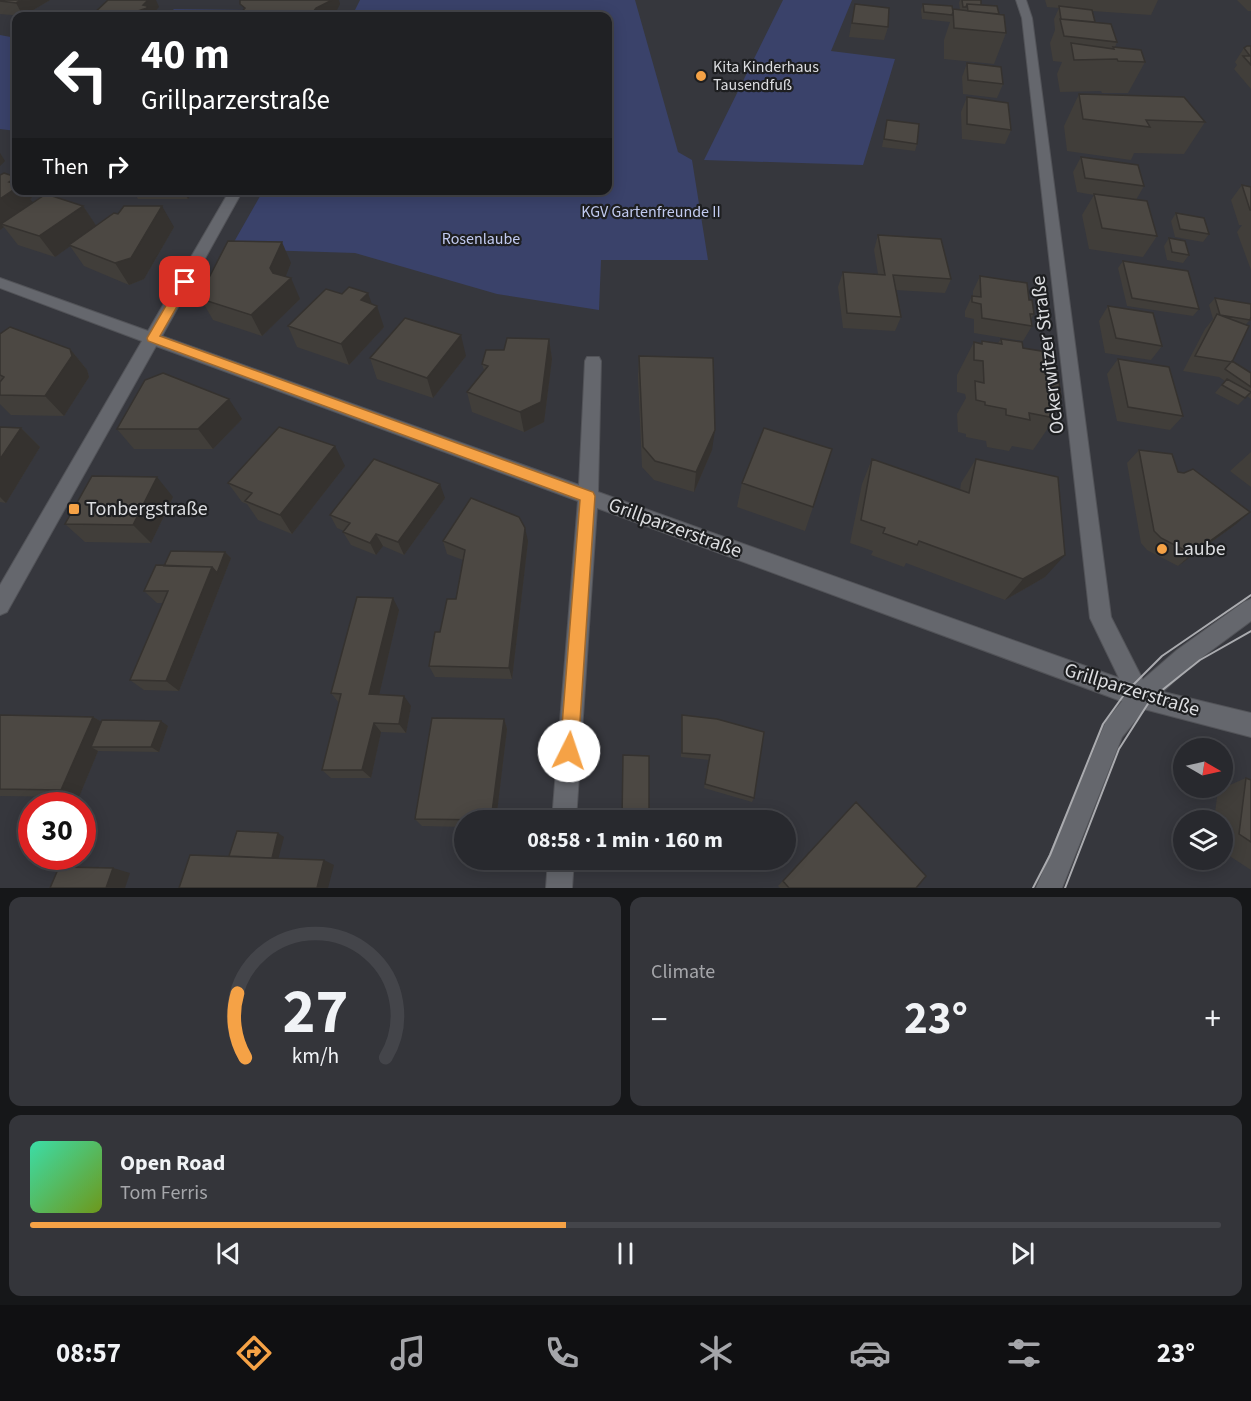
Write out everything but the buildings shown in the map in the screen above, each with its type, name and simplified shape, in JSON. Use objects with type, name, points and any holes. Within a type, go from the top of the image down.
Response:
[{"type":"street","name":"Ockerwitzer Straße","points":[[1022,0],[1028,18],[1101,618],[1140,697]]},
{"type":"street","points":[[0,604],[234,195]]},
{"type":"street","name":"Grillparzerstraße","points":[[0,283],[1140,697],[1251,725]]},
{"type":"street","points":[[565,810],[588,496],[593,361]]},
{"type":"street","points":[[1049,888],[1114,729],[1140,697],[1185,657],[1251,609]]},
{"type":"street","points":[[559,888],[560,870]]},
{"type":"green space","points":[[360,0],[635,0],[678,152],[692,160],[708,260],[601,260],[599,310],[497,294],[355,253],[230,249],[261,195],[612,195],[612,12],[354,12]]},
{"type":"green space","points":[[783,0],[852,0],[831,51],[895,59],[863,165],[704,160]]},
{"type":"green space","points":[[174,9],[247,10],[245,12],[171,12]]},
{"type":"green space","points":[[0,35],[12,37],[12,130],[0,129]]},
{"type":"tram line","points":[[1033,888],[1050,855],[1103,724],[1126,692],[1162,656],[1251,595]]},
{"type":"tram line","points":[[1065,888],[1119,749],[1151,699],[1200,660],[1251,631]]},
{"type":"place","name":"Kita Kinderhaus Tausendfuß","points":[[701,76]]},
{"type":"place","name":"Tonbergstraße","points":[[74,509]]},
{"type":"place","name":"Laube","points":[[1162,549]]},
{"type":"route","points":[[185,282],[153,338],[588,496],[569,751]]},
{"type":"park label","name":"KGV Gartenfreunde II","points":[[651,212]]},
{"type":"park label","name":"Rosenlaube","points":[[481,239]]}]
